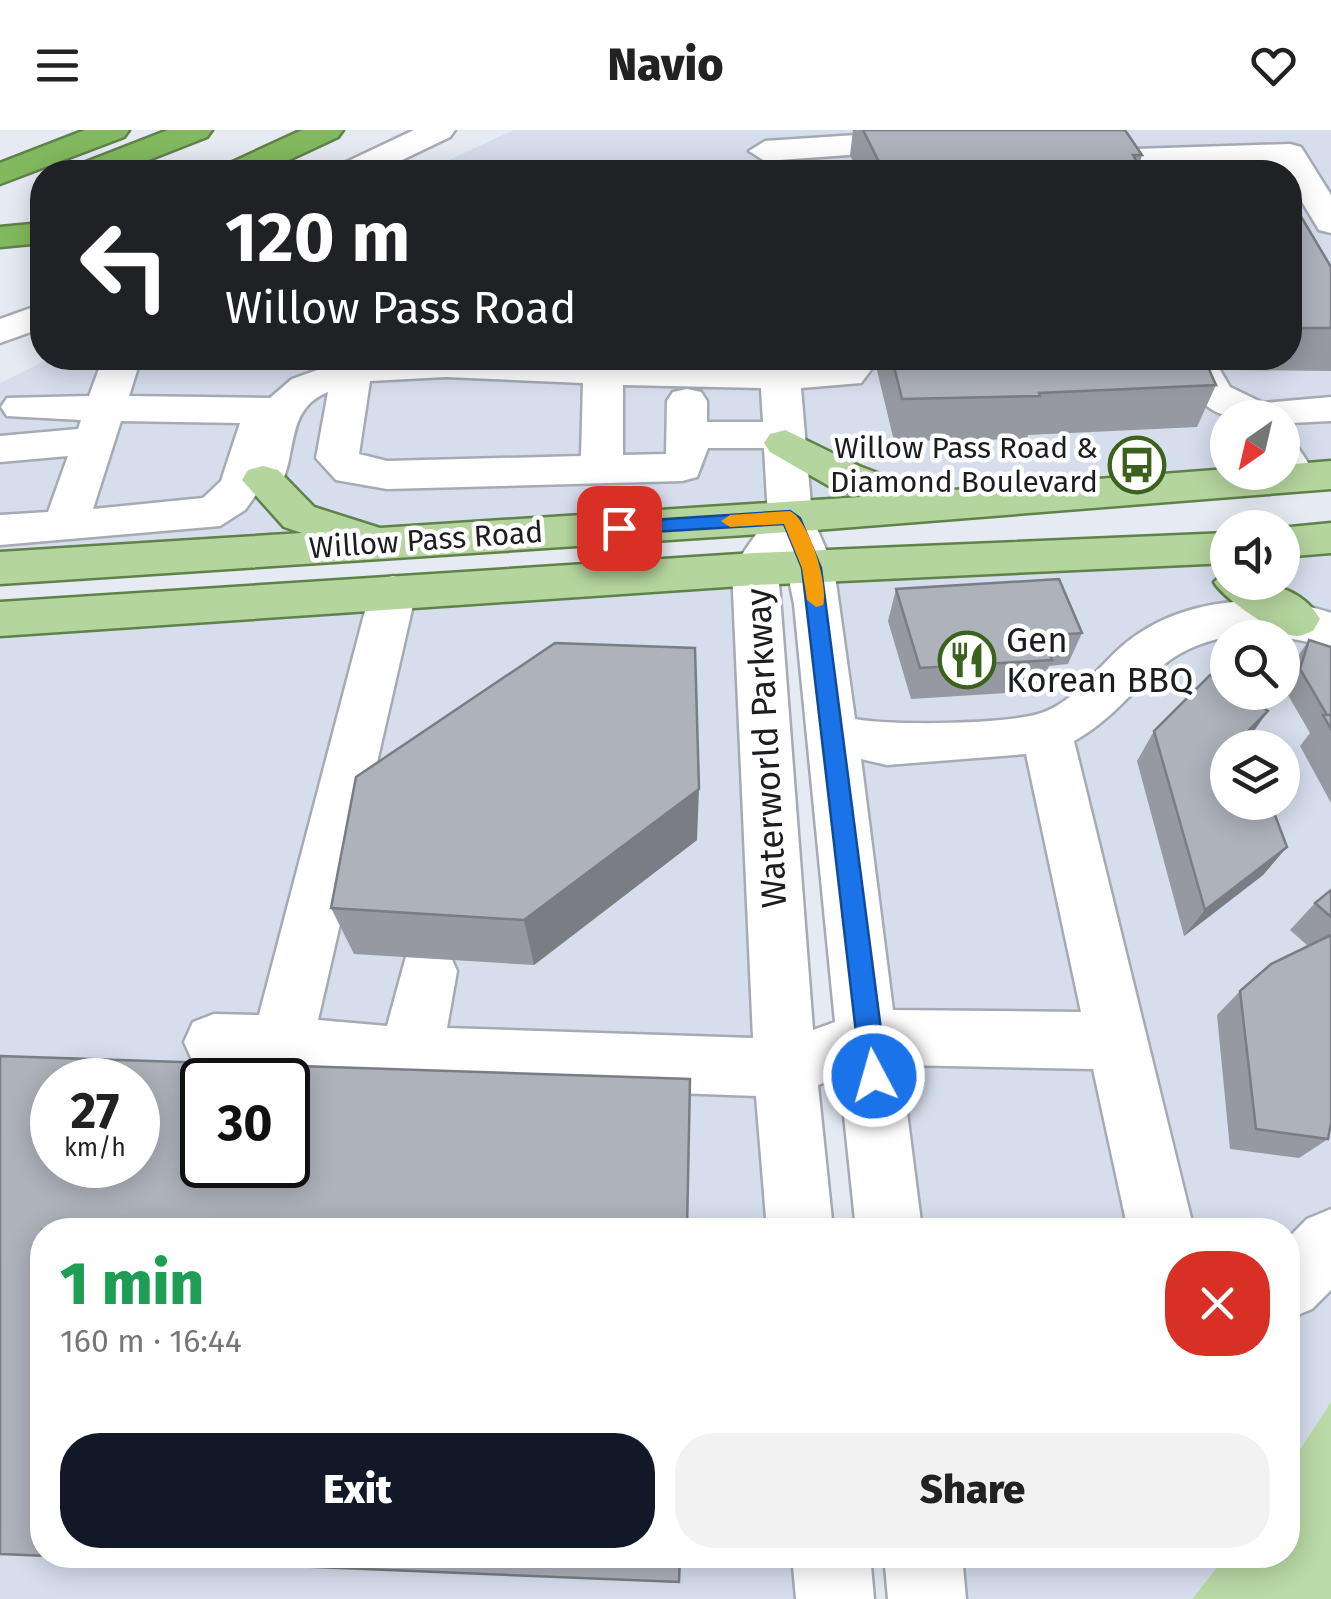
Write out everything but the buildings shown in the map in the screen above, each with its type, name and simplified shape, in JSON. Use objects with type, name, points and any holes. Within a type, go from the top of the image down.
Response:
[{"type":"highway","points":[[36,160],[113,130]]},
{"type":"highway","points":[[120,160],[196,130]]},
{"type":"highway","points":[[264,160],[328,130]]},
{"type":"highway","points":[[0,174],[30,162]]},
{"type":"highway","points":[[0,208],[30,197]]},
{"type":"highway","points":[[0,237],[30,234]]},
{"type":"main road","points":[[785,439],[872,488],[932,505]]},
{"type":"main road","name":"Willow Pass Road","points":[[10,624],[386,567],[790,518],[1303,469]]},
{"type":"main road","points":[[263,480],[299,517],[386,567]]},
{"type":"main road","points":[[1300,541],[1331,538]]},
{"type":"main road","name":"Willow Pass Road","points":[[0,568],[755,569],[1210,549]]},
{"type":"main road","points":[[1174,552],[1210,569]]},
{"type":"main road","points":[[1269,600],[1314,625]]},
{"type":"street","points":[[377,160],[439,130]]},
{"type":"street","points":[[765,151],[1071,130]]},
{"type":"street","points":[[1117,155],[1278,151],[1290,154],[1294,160]]},
{"type":"street","points":[[1309,184],[1331,223]]},
{"type":"street","points":[[0,332],[30,320]]},
{"type":"street","points":[[64,527],[118,370]]},
{"type":"street","points":[[0,448],[97,425],[270,410],[305,388],[352,370]]},
{"type":"street","points":[[352,370],[337,458],[350,470],[387,475],[682,468],[687,418],[785,439]]},
{"type":"street","points":[[564,370],[692,370]]},
{"type":"street","points":[[780,370],[790,518]]},
{"type":"street","points":[[797,370],[847,376],[852,370]]},
{"type":"street","points":[[1200,370],[1214,395],[1224,400]]},
{"type":"street","points":[[602,472],[603,372]]},
{"type":"street","points":[[21,407],[97,425]]},
{"type":"street","points":[[1300,410],[1331,409]]},
{"type":"street","points":[[263,480],[270,410]]},
{"type":"street","points":[[0,530],[205,516],[228,505],[244,482],[270,410]]},
{"type":"street","name":"Waterworld Parkway","points":[[790,518],[812,568],[835,734],[889,1218]]},
{"type":"street","name":"Waterworld Parkway","points":[[790,518],[755,569],[785,1068],[799,1218]]},
{"type":"street","points":[[274,1058],[386,567]]},
{"type":"street","points":[[835,734],[886,745],[1047,734],[1088,710],[1144,654],[1179,632],[1223,620],[1314,625]]},
{"type":"street","points":[[1047,734],[1158,1218]]},
{"type":"street","points":[[411,1055],[428,970]]},
{"type":"street","points":[[310,1060],[411,1055],[785,1068],[870,1038],[989,1036],[1116,1042]]},
{"type":"street","points":[[214,1042],[261,1058]]},
{"type":"street","points":[[1300,1274],[1331,1242]]},
{"type":"street","points":[[832,1568],[835,1599]]},
{"type":"street","points":[[924,1568],[927,1599]]},
{"type":"shaded area","points":[[514,130],[1331,130],[1331,475],[1300,477],[1300,400],[1210,400],[1210,483],[0,568],[0,383],[30,368],[1302,370],[1302,160],[449,160]]},
{"type":"shaded area","points":[[1331,538],[1331,1402],[1300,1450],[1300,1218],[888,1218],[811,568],[1210,548],[1210,600],[1300,600],[1300,541]]},
{"type":"shaded area","points":[[755,569],[799,1218],[30,1218],[30,1568],[832,1568],[835,1599],[0,1599],[0,619]]},
{"type":"shaded area","points":[[924,1568],[1217,1568],[1192,1599],[927,1599]]},
{"type":"green space","points":[[1331,1402],[1331,1599],[1192,1599],[1217,1568],[1300,1568],[1300,1450]]},
{"type":"slow traffic","points":[[730,521],[790,518],[812,568],[816,600]]},
{"type":"place","name":"Willow Pass Road & Diamond Boulevard","points":[[1137,465]]},
{"type":"place","name":"Gen Korean BBQ","points":[[967,660]]},
{"type":"route","points":[[619,528],[790,518],[812,568],[874,1076]]}]
